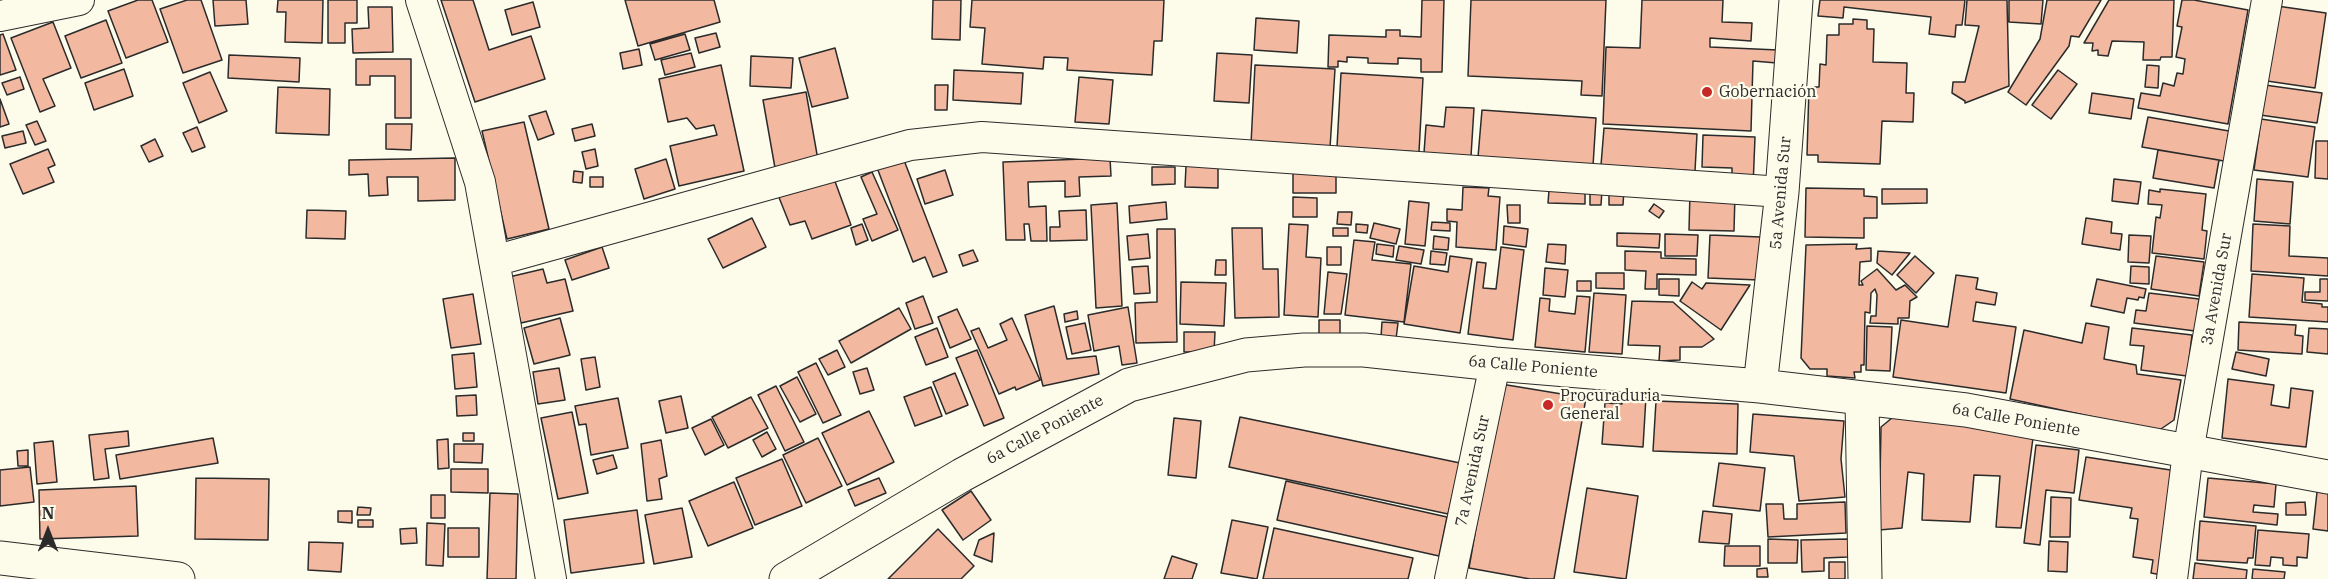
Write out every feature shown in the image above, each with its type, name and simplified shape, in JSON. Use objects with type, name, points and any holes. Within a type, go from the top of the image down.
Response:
[{"type":"street","points":[[0,16],[79,0]]},
{"type":"street","points":[[421,0],[480,182],[551,579]]},
{"type":"street","name":"5a Avenida Sur","points":[[1760,386],[1782,192],[1796,0]]},
{"type":"street","name":"3a Avenida Sur","points":[[2172,579],[2188,452],[2267,0]]},
{"type":"street","points":[[494,261],[910,145],[982,137],[1782,192]]},
{"type":"street","name":"6a Calle Poniente","points":[[793,577],[962,475],[1129,385],[1246,355],[1304,350],[1364,350],[1495,364],[1760,386],[1966,410],[2328,477]]},
{"type":"street","name":"7a Avenida Sur","points":[[1450,579],[1495,364]]},
{"type":"street","points":[[1862,399],[1865,579]]},
{"type":"street","points":[[0,558],[178,579]]},
{"type":"building","points":[[138,0],[152,0],[168,42],[126,58],[108,11]]},
{"type":"building","points":[[187,0],[201,0],[222,60],[183,73],[160,9]]},
{"type":"building","points":[[213,0],[246,0],[248,24],[215,26]]},
{"type":"building","points":[[278,0],[323,0],[322,43],[285,42],[286,12],[277,12]]},
{"type":"building","points":[[328,0],[357,0],[357,23],[345,23],[345,43],[328,43]]},
{"type":"building","points":[[441,0],[473,0],[489,50],[531,36],[545,79],[475,102]]},
{"type":"building","points":[[625,0],[714,0],[720,22],[638,46]]},
{"type":"building","points":[[933,0],[961,0],[960,40],[932,39]]},
{"type":"building","points":[[972,0],[1164,0],[1162,41],[1154,41],[1152,75],[1067,70],[1068,58],[1044,57],[1043,69],[982,64],[985,28],[970,27]]},
{"type":"building","points":[[1422,0],[1444,0],[1442,72],[1421,72],[1421,59],[1398,58],[1398,64],[1368,63],[1368,58],[1347,57],[1347,62],[1338,61],[1338,67],[1328,67],[1329,35],[1386,37],[1386,30],[1400,30],[1400,36],[1421,37]]},
{"type":"building","points":[[1471,0],[1606,0],[1602,96],[1581,95],[1582,81],[1468,76]]},
{"type":"building","points":[[1642,0],[1723,0],[1722,22],[1752,23],[1751,41],[1710,38],[1710,47],[1778,50],[1777,63],[1753,61],[1751,131],[1603,124],[1606,47],[1640,48]]},
{"type":"building","points":[[1820,0],[1965,0],[1962,25],[1956,25],[1955,37],[1929,34],[1931,17],[1844,7],[1843,18],[1818,16]]},
{"type":"building","points":[[1967,0],[2007,0],[2009,86],[1965,103],[1952,93],[1953,82],[1965,82],[1979,26],[1965,25]]},
{"type":"building","points":[[2009,0],[2043,0],[2041,24],[2009,22]]},
{"type":"building","points":[[2047,0],[2101,0],[2079,37],[2071,36],[2069,46],[2026,105],[2008,92],[2040,39]]},
{"type":"building","points":[[2109,0],[2174,0],[2172,57],[2143,60],[2144,42],[2112,41],[2108,56],[2098,55],[2098,50],[2092,51],[2093,43],[2084,43]]},
{"type":"building","points":[[2182,0],[2248,10],[2228,124],[2138,108],[2141,93],[2160,96],[2163,83],[2174,86],[2177,73],[2183,74],[2185,59],[2176,57],[2182,27],[2177,26]]},
{"type":"building","points":[[533,2],[540,27],[512,35],[505,10]]},
{"type":"building","points":[[2277,6],[2326,13],[2315,88],[2267,81]]},
{"type":"building","points":[[368,7],[392,7],[393,52],[353,53],[352,29],[369,28]]},
{"type":"building","points":[[1256,18],[1299,21],[1297,53],[1254,50]]},
{"type":"building","points":[[1853,19],[1867,20],[1867,29],[1874,29],[1873,62],[1907,63],[1906,93],[1914,93],[1913,122],[1882,121],[1880,164],[1818,162],[1818,155],[1807,155],[1809,87],[1819,87],[1820,64],[1826,65],[1827,35],[1839,35],[1839,24],[1853,24]]},
{"type":"building","points":[[106,20],[122,63],[81,78],[65,36]]},
{"type":"building","points":[[53,22],[71,68],[43,79],[55,106],[40,112],[11,38]]},
{"type":"building","points":[[716,33],[720,47],[699,53],[695,38]]},
{"type":"building","points":[[3,34],[16,70],[0,75],[0,35]]},
{"type":"building","points":[[685,34],[690,50],[655,60],[650,44]]},
{"type":"building","points":[[835,48],[848,98],[812,107],[799,58]]},
{"type":"building","points":[[639,49],[642,65],[623,69],[620,53]]},
{"type":"building","points":[[691,53],[695,67],[665,75],[661,60]]},
{"type":"building","points":[[1217,53],[1252,55],[1249,103],[1214,101]]},
{"type":"building","points":[[229,55],[300,58],[299,82],[228,78]]},
{"type":"building","points":[[751,56],[793,58],[791,88],[750,86]]},
{"type":"building","points":[[356,59],[411,59],[411,118],[395,118],[395,76],[370,76],[370,85],[356,85]]},
{"type":"building","points":[[721,65],[744,171],[679,186],[670,146],[717,135],[714,125],[696,129],[687,118],[668,122],[659,79]]},
{"type":"building","points":[[1255,65],[1335,69],[1330,148],[1251,144]]},
{"type":"building","points":[[2147,65],[2159,66],[2158,88],[2145,87]]},
{"type":"building","points":[[124,69],[133,96],[94,110],[85,83]]},
{"type":"building","points":[[954,70],[1023,73],[1021,104],[953,100]]},
{"type":"building","points":[[2058,70],[2077,84],[2051,119],[2032,105]]},
{"type":"building","points":[[210,72],[227,111],[199,123],[183,83]]},
{"type":"building","points":[[1341,73],[1423,78],[1419,152],[1337,147]]},
{"type":"building","points":[[20,77],[24,89],[7,95],[2,83]]},
{"type":"building","points":[[1079,77],[1113,80],[1109,124],[1075,122]]},
{"type":"building","points":[[935,85],[948,85],[947,110],[935,110]]},
{"type":"building","points":[[2265,85],[2322,93],[2317,123],[2260,115]]},
{"type":"building","points":[[278,87],[330,89],[329,135],[276,133]]},
{"type":"building","points":[[806,92],[818,160],[775,168],[763,100]]},
{"type":"building","points":[[2092,93],[2134,99],[2131,119],[2089,113]]},
{"type":"building","points":[[0,99],[9,124],[0,127]]},
{"type":"building","points":[[1446,107],[1474,108],[1471,156],[1424,153],[1426,125],[1444,127]]},
{"type":"building","points":[[1482,110],[1596,118],[1593,166],[1478,157]]},
{"type":"building","points":[[546,111],[554,134],[538,140],[529,116]]},
{"type":"building","points":[[2148,117],[2229,131],[2224,161],[2142,147]]},
{"type":"building","points":[[2261,119],[2315,127],[2308,177],[2254,170]]},
{"type":"building","points":[[37,121],[46,141],[35,145],[26,125]]},
{"type":"building","points":[[524,122],[549,229],[507,239],[482,131]]},
{"type":"building","points":[[386,124],[412,124],[411,150],[386,149]]},
{"type":"building","points":[[592,124],[595,136],[575,141],[572,129]]},
{"type":"building","points":[[197,127],[205,147],[192,152],[183,133]]},
{"type":"building","points":[[1604,128],[1697,134],[1695,171],[1601,165]]},
{"type":"building","points":[[23,131],[26,143],[5,148],[2,136]]},
{"type":"building","points":[[1703,135],[1755,137],[1753,187],[1732,186],[1732,168],[1702,167]]},
{"type":"building","points":[[155,139],[163,156],[149,162],[141,146]]},
{"type":"building","points":[[2316,141],[2328,141],[2328,179],[2315,178]]},
{"type":"building","points":[[48,149],[55,165],[48,168],[54,182],[23,194],[10,164]]},
{"type":"building","points":[[595,149],[598,166],[586,169],[582,152]]},
{"type":"building","points":[[2158,150],[2219,160],[2214,188],[2153,178]]},
{"type":"building","points":[[902,155],[947,272],[933,277],[925,257],[913,262],[876,165]]},
{"type":"building","points":[[455,158],[455,200],[418,201],[418,177],[387,177],[388,195],[369,196],[368,174],[349,175],[349,160]]},
{"type":"building","points":[[1110,158],[1111,176],[1079,177],[1080,196],[1065,197],[1065,181],[1028,182],[1029,207],[1046,206],[1047,241],[1031,241],[1029,224],[1024,224],[1025,240],[1006,240],[1003,162]]},
{"type":"building","points":[[666,159],[675,189],[644,199],[635,169]]},
{"type":"building","points":[[1186,166],[1218,167],[1218,188],[1185,187]]},
{"type":"building","points":[[1152,167],[1175,167],[1175,184],[1152,185]]},
{"type":"building","points":[[1293,169],[1336,169],[1336,193],[1293,193]]},
{"type":"building","points":[[945,170],[953,195],[925,204],[917,179]]},
{"type":"building","points":[[574,171],[583,172],[582,183],[573,182]]},
{"type":"building","points":[[872,172],[898,230],[872,241],[863,219],[877,214],[861,177]]},
{"type":"building","points":[[833,176],[851,225],[812,239],[805,221],[790,225],[778,195]]},
{"type":"building","points":[[590,177],[603,177],[603,187],[590,187]]},
{"type":"building","points":[[2114,179],[2141,182],[2138,204],[2112,201]]},
{"type":"building","points":[[2257,179],[2293,182],[2290,224],[2254,221]]},
{"type":"building","points":[[1463,187],[1489,188],[1488,196],[1500,197],[1496,250],[1456,247],[1457,222],[1447,221],[1447,209],[1462,210]]},
{"type":"building","points":[[1806,188],[1864,189],[1864,196],[1877,197],[1877,218],[1864,218],[1864,238],[1805,237]]},
{"type":"building","points":[[1590,189],[1602,190],[1601,205],[1590,205]]},
{"type":"building","points":[[1609,189],[1624,189],[1623,205],[1609,205]]},
{"type":"building","points":[[1882,189],[1927,189],[1927,203],[1882,204]]},
{"type":"building","points":[[2160,189],[2206,194],[2202,230],[2207,231],[2204,259],[2152,253],[2156,217],[2160,218],[2162,205],[2148,204],[2149,190],[2160,192]]},
{"type":"building","points":[[1549,190],[1585,191],[1585,204],[1548,203]]},
{"type":"building","points":[[1690,192],[1735,194],[1734,231],[1689,230]]},
{"type":"building","points":[[1293,197],[1317,198],[1317,217],[1293,217]]},
{"type":"building","points":[[1409,201],[1429,203],[1425,246],[1405,244]]},
{"type":"building","points":[[1166,202],[1167,219],[1130,223],[1129,206]]},
{"type":"building","points":[[1117,203],[1122,306],[1096,308],[1091,205]]},
{"type":"building","points":[[1654,204],[1664,211],[1659,218],[1649,211]]},
{"type":"building","points":[[1507,205],[1520,205],[1520,223],[1508,223]]},
{"type":"building","points":[[307,210],[346,211],[345,239],[306,238]]},
{"type":"building","points":[[1086,210],[1087,240],[1050,241],[1050,227],[1060,227],[1059,211]]},
{"type":"building","points":[[1338,212],[1352,212],[1351,225],[1337,224]]},
{"type":"building","points":[[752,218],[766,247],[723,268],[708,239]]},
{"type":"building","points":[[2086,218],[2112,222],[2111,233],[2122,234],[2120,250],[2082,244]]},
{"type":"building","points":[[1432,222],[1450,223],[1450,231],[1431,230]]},
{"type":"building","points":[[1374,223],[1400,229],[1396,244],[1370,238]]},
{"type":"building","points":[[862,224],[868,240],[856,245],[851,228]]},
{"type":"building","points":[[1289,224],[1308,225],[1306,257],[1321,258],[1318,317],[1284,315]]},
{"type":"building","points":[[1356,224],[1368,225],[1367,233],[1356,232]]},
{"type":"building","points":[[2253,224],[2290,226],[2289,256],[2328,258],[2328,276],[2251,271]]},
{"type":"building","points":[[1504,226],[1528,229],[1526,247],[1503,244]]},
{"type":"building","points":[[1232,228],[1262,228],[1263,269],[1278,269],[1279,317],[1235,318]]},
{"type":"building","points":[[1333,228],[1348,228],[1348,236],[1333,236]]},
{"type":"building","points":[[1157,229],[1175,229],[1177,342],[1136,343],[1135,303],[1157,302]]},
{"type":"building","points":[[1617,233],[1660,234],[1659,248],[1617,246]]},
{"type":"building","points":[[1148,234],[1150,258],[1129,260],[1127,236]]},
{"type":"building","points":[[1665,234],[1698,235],[1697,256],[1665,256]]},
{"type":"building","points":[[1710,235],[1761,237],[1759,280],[1708,278]]},
{"type":"building","points":[[2129,235],[2151,236],[2149,263],[2128,262]]},
{"type":"building","points":[[1434,236],[1449,238],[1448,250],[1433,249]]},
{"type":"building","points":[[1354,240],[1375,242],[1372,260],[1411,264],[1404,322],[1345,315]]},
{"type":"building","points":[[1377,244],[1394,246],[1393,257],[1376,254]]},
{"type":"building","points":[[1548,244],[1566,245],[1565,264],[1546,262]]},
{"type":"building","points":[[1857,244],[1856,249],[1871,248],[1871,261],[1860,262],[1859,285],[1863,285],[1861,281],[1877,269],[1896,290],[1905,285],[1917,297],[1910,301],[1909,318],[1898,318],[1898,324],[1870,323],[1871,316],[1876,316],[1875,289],[1871,293],[1870,313],[1865,312],[1864,365],[1861,365],[1861,372],[1854,372],[1855,378],[1827,376],[1827,369],[1810,369],[1801,358],[1806,245]]},
{"type":"building","points":[[1399,246],[1424,250],[1421,264],[1396,260]]},
{"type":"building","points":[[602,247],[609,268],[572,280],[565,260]]},
{"type":"building","points":[[1327,247],[1341,247],[1341,265],[1327,265]]},
{"type":"building","points":[[1501,247],[1524,250],[1513,340],[1468,334],[1477,262],[1486,263],[1483,288],[1496,289]]},
{"type":"building","points":[[973,250],[978,261],[963,266],[959,255]]},
{"type":"building","points":[[1431,251],[1447,253],[1445,265],[1430,264]]},
{"type":"building","points":[[1625,251],[1661,252],[1661,258],[1696,259],[1696,275],[1657,274],[1657,289],[1645,289],[1646,271],[1625,270]]},
{"type":"building","points":[[1878,251],[1910,253],[1892,275],[1877,263]]},
{"type":"building","points":[[1450,256],[1472,259],[1460,333],[1404,324],[1414,266],[1448,272]]},
{"type":"building","points":[[1915,256],[1934,273],[1916,293],[1897,275]]},
{"type":"building","points":[[2156,256],[2204,262],[2199,296],[2151,289]]},
{"type":"building","points":[[1216,260],[1226,260],[1226,275],[1215,275]]},
{"type":"building","points":[[1148,266],[1150,293],[1134,294],[1132,267]]},
{"type":"building","points":[[2131,266],[2149,267],[2149,284],[2130,283]]},
{"type":"building","points":[[1545,268],[1568,270],[1565,297],[1543,295]]},
{"type":"building","points":[[543,269],[547,283],[565,279],[573,311],[521,323],[509,277]]},
{"type":"building","points":[[1328,272],[1347,274],[1341,314],[1324,314]]},
{"type":"building","points":[[1596,273],[1624,273],[1624,289],[1596,288]]},
{"type":"building","points":[[2252,274],[2304,278],[2302,302],[2322,304],[2322,307],[2328,307],[2328,322],[2249,317]]},
{"type":"building","points":[[1956,275],[1978,278],[1976,289],[1997,293],[1995,305],[1976,302],[1973,321],[2016,327],[2006,393],[1893,377],[1901,320],[1948,327]]},
{"type":"building","points":[[1659,279],[1679,279],[1679,296],[1659,295]]},
{"type":"building","points":[[2097,279],[2146,289],[2144,298],[2139,297],[2138,300],[2127,298],[2124,313],[2091,306]]},
{"type":"building","points":[[2320,279],[2328,279],[2328,301],[2305,300],[2305,292],[2320,292]]},
{"type":"building","points":[[1577,281],[1591,281],[1591,291],[1577,291]]},
{"type":"building","points":[[1181,282],[1226,283],[1224,326],[1180,324]]},
{"type":"building","points":[[1692,282],[1702,289],[1706,283],[1750,285],[1721,330],[1680,301]]},
{"type":"building","points":[[1594,293],[1626,295],[1622,354],[1589,352]]},
{"type":"building","points":[[2149,293],[2199,299],[2195,331],[2134,323],[2136,310],[2146,311]]},
{"type":"building","points":[[473,294],[481,344],[451,348],[443,299]]},
{"type":"building","points":[[923,296],[933,323],[915,329],[906,303]]},
{"type":"building","points":[[1577,296],[1590,297],[1585,352],[1535,347],[1540,298],[1550,299],[1549,311],[1575,314]]},
{"type":"building","points":[[1632,301],[1673,302],[1714,339],[1702,347],[1680,347],[1680,360],[1659,361],[1660,346],[1628,345]]},
{"type":"building","points":[[1054,306],[1067,359],[1096,356],[1099,374],[1043,386],[1025,315]]},
{"type":"building","points":[[1128,307],[1137,363],[1122,365],[1119,346],[1094,351],[1088,315]]},
{"type":"building","points":[[899,308],[911,329],[851,363],[839,341]]},
{"type":"building","points":[[957,309],[971,339],[950,348],[938,317]]},
{"type":"building","points":[[1077,311],[1078,319],[1065,322],[1064,314]]},
{"type":"building","points":[[560,318],[570,355],[534,364],[524,328]]},
{"type":"building","points":[[1012,318],[1040,380],[999,394],[971,331],[979,328],[988,348],[1007,340],[1000,324]]},
{"type":"building","points":[[1319,320],[1340,320],[1340,334],[1319,334]]},
{"type":"building","points":[[1382,322],[1398,323],[1396,339],[1381,337]]},
{"type":"building","points":[[2239,322],[2296,325],[2295,335],[2303,336],[2302,354],[2238,350]]},
{"type":"building","points":[[1085,323],[1091,350],[1072,354],[1066,327]]},
{"type":"building","points":[[2086,323],[2109,327],[2104,359],[2136,365],[2137,374],[2181,380],[2174,420],[2158,431],[2010,399],[2024,330],[2082,343]]},
{"type":"building","points":[[1867,326],[1892,327],[1890,371],[1866,370]]},
{"type":"building","points":[[937,328],[948,357],[926,365],[915,337]]},
{"type":"building","points":[[2132,328],[2192,335],[2187,376],[2141,370],[2144,346],[2130,345]]},
{"type":"building","points":[[2309,328],[2328,329],[2328,354],[2307,352]]},
{"type":"building","points":[[1184,332],[1215,332],[1214,352],[1184,352]]},
{"type":"building","points":[[837,350],[845,367],[828,375],[819,359]]},
{"type":"building","points":[[977,350],[1004,418],[984,426],[956,358]]},
{"type":"building","points":[[2236,352],[2269,359],[2266,376],[2232,369]]},
{"type":"building","points":[[474,353],[477,387],[455,389],[452,355]]},
{"type":"building","points":[[595,357],[600,387],[586,390],[581,359]]},
{"type":"building","points":[[816,363],[841,415],[823,423],[798,372]]},
{"type":"building","points":[[559,368],[565,400],[538,404],[533,372]]},
{"type":"building","points":[[867,368],[874,390],[860,394],[853,372]]},
{"type":"building","points":[[955,373],[968,405],[946,414],[933,382]]},
{"type":"building","points":[[797,377],[816,414],[800,422],[780,386]]},
{"type":"building","points":[[2228,379],[2274,385],[2271,405],[2289,408],[2291,388],[2313,391],[2306,447],[2222,438]]},
{"type":"building","points":[[1501,384],[1586,398],[1554,579],[1530,579],[1469,568]]},
{"type":"building","points":[[776,386],[804,442],[785,451],[758,395]]},
{"type":"building","points":[[931,387],[942,416],[915,426],[904,397]]},
{"type":"building","points":[[1623,394],[1646,397],[1643,447],[1602,444],[1605,403],[1622,404]]},
{"type":"building","points":[[476,395],[477,415],[457,416],[456,396]]},
{"type":"building","points":[[681,396],[688,428],[666,433],[659,401]]},
{"type":"building","points":[[751,397],[768,428],[728,448],[712,417]]},
{"type":"building","points":[[618,398],[628,448],[591,455],[586,424],[579,425],[575,406]]},
{"type":"building","points":[[1656,401],[1738,404],[1737,454],[1653,451]]},
{"type":"building","points":[[869,411],[894,462],[847,485],[822,433]]},
{"type":"building","points":[[572,412],[588,493],[558,499],[541,418]]},
{"type":"building","points":[[1898,413],[2033,438],[2021,528],[1996,527],[2000,476],[1974,475],[1970,522],[1922,520],[1924,474],[1908,472],[1902,528],[1879,530],[1881,427]]},
{"type":"building","points":[[1753,414],[1844,421],[1841,459],[1845,497],[1799,501],[1794,456],[1750,452]]},
{"type":"building","points":[[1240,417],[1460,463],[1448,514],[1229,467]]},
{"type":"building","points":[[1174,418],[1201,421],[1196,478],[1168,475]]},
{"type":"building","points":[[711,419],[724,445],[705,455],[692,428]]},
{"type":"building","points":[[128,431],[129,446],[105,449],[109,478],[94,480],[89,435]]},
{"type":"building","points":[[767,432],[776,449],[762,457],[753,440]]},
{"type":"building","points":[[463,433],[474,433],[474,441],[463,441]]},
{"type":"building","points":[[213,438],[218,463],[120,479],[116,455]]},
{"type":"building","points":[[818,438],[842,486],[806,503],[783,455]]},
{"type":"building","points":[[448,439],[449,468],[438,469],[437,440]]},
{"type":"building","points":[[661,440],[667,476],[659,479],[662,499],[647,501],[641,444]]},
{"type":"building","points":[[53,441],[57,482],[37,484],[34,443]]},
{"type":"building","points":[[454,444],[483,444],[482,463],[454,462]]},
{"type":"building","points":[[2036,445],[2079,450],[2074,493],[2046,490],[2040,545],[2024,543]]},
{"type":"building","points":[[28,450],[28,466],[18,466],[17,451]]},
{"type":"building","points":[[613,455],[617,468],[597,474],[593,460]]},
{"type":"building","points":[[2086,457],[2177,471],[2162,575],[2151,573],[2153,560],[2133,557],[2138,519],[2130,518],[2132,508],[2079,500]]},
{"type":"building","points":[[782,459],[802,506],[755,525],[736,478]]},
{"type":"building","points":[[1719,463],[1765,468],[1760,511],[1713,506]]},
{"type":"building","points":[[30,467],[34,502],[0,506],[0,470]]},
{"type":"building","points":[[451,469],[488,469],[488,493],[451,492]]},
{"type":"building","points":[[196,478],[269,479],[268,540],[195,539]]},
{"type":"building","points":[[879,478],[886,493],[855,506],[848,490]]},
{"type":"building","points":[[2208,478],[2276,484],[2274,507],[2254,505],[2253,512],[2278,514],[2277,525],[2204,517]]},
{"type":"building","points":[[1286,481],[1447,517],[1439,556],[1277,520]]},
{"type":"building","points":[[734,482],[753,528],[708,546],[689,501]]},
{"type":"building","points":[[136,486],[138,536],[40,539],[39,490]]},
{"type":"building","points":[[1587,488],[1638,496],[1626,579],[1574,572]]},
{"type":"building","points":[[971,491],[991,520],[963,540],[942,510]]},
{"type":"building","points":[[2317,492],[2328,493],[2328,531],[2313,529]]},
{"type":"building","points":[[490,493],[518,494],[516,579],[487,579]]},
{"type":"building","points":[[431,495],[445,495],[445,518],[431,518]]},
{"type":"building","points":[[2051,497],[2071,498],[2070,537],[2050,537]]},
{"type":"building","points":[[1845,502],[1846,533],[1768,537],[1766,504],[1783,504],[1784,519],[1797,519],[1797,504]]},
{"type":"building","points":[[2305,502],[2306,515],[2286,515],[2286,503]]},
{"type":"building","points":[[358,507],[371,508],[370,515],[357,515]]},
{"type":"building","points":[[682,508],[692,557],[654,564],[645,515]]},
{"type":"building","points":[[637,510],[644,563],[571,573],[564,520]]},
{"type":"building","points":[[338,511],[352,511],[352,523],[338,522]]},
{"type":"building","points":[[1703,511],[1732,514],[1729,544],[1699,542]]},
{"type":"building","points":[[358,520],[373,520],[373,527],[358,527]]},
{"type":"building","points":[[1232,520],[1268,527],[1257,579],[1221,573]]},
{"type":"building","points":[[2200,521],[2256,526],[2253,558],[2248,558],[2247,563],[2197,560]]},
{"type":"building","points":[[427,523],[445,524],[443,566],[426,565]]},
{"type":"building","points":[[416,528],[417,543],[401,544],[400,529]]},
{"type":"building","points":[[448,528],[479,528],[479,557],[448,557]]},
{"type":"building","points":[[1274,528],[1413,558],[1408,579],[1263,579]]},
{"type":"building","points":[[938,529],[974,566],[961,579],[888,579]]},
{"type":"building","points":[[2258,530],[2309,534],[2307,558],[2297,557],[2297,566],[2283,565],[2283,558],[2271,557],[2270,566],[2255,565]]},
{"type":"building","points":[[994,533],[992,562],[974,555],[979,540]]},
{"type":"building","points":[[1768,539],[1798,540],[1797,563],[1768,563]]},
{"type":"building","points":[[1848,539],[1848,557],[1824,558],[1824,571],[1802,572],[1801,540]]},
{"type":"building","points":[[2049,541],[2068,542],[2067,572],[2048,571]]},
{"type":"building","points":[[309,542],[343,543],[341,572],[308,570]]},
{"type":"building","points":[[1725,546],[1760,546],[1760,566],[1724,566]]},
{"type":"building","points":[[1172,556],[1197,564],[1192,579],[1164,579]]},
{"type":"building","points":[[1829,562],[1845,562],[1845,579],[1829,579]]},
{"type":"building","points":[[2195,563],[2247,570],[2246,579],[2193,579]]},
{"type":"building","points":[[1767,568],[1768,577],[1757,577],[1757,569]]},
{"type":"building","points":[[2253,569],[2285,572],[2284,579],[2252,579]]},
{"type":"place","name":"Gobernación","points":[[1707,92]]},
{"type":"place","name":"Procuraduria General","points":[[1548,405]]}]
